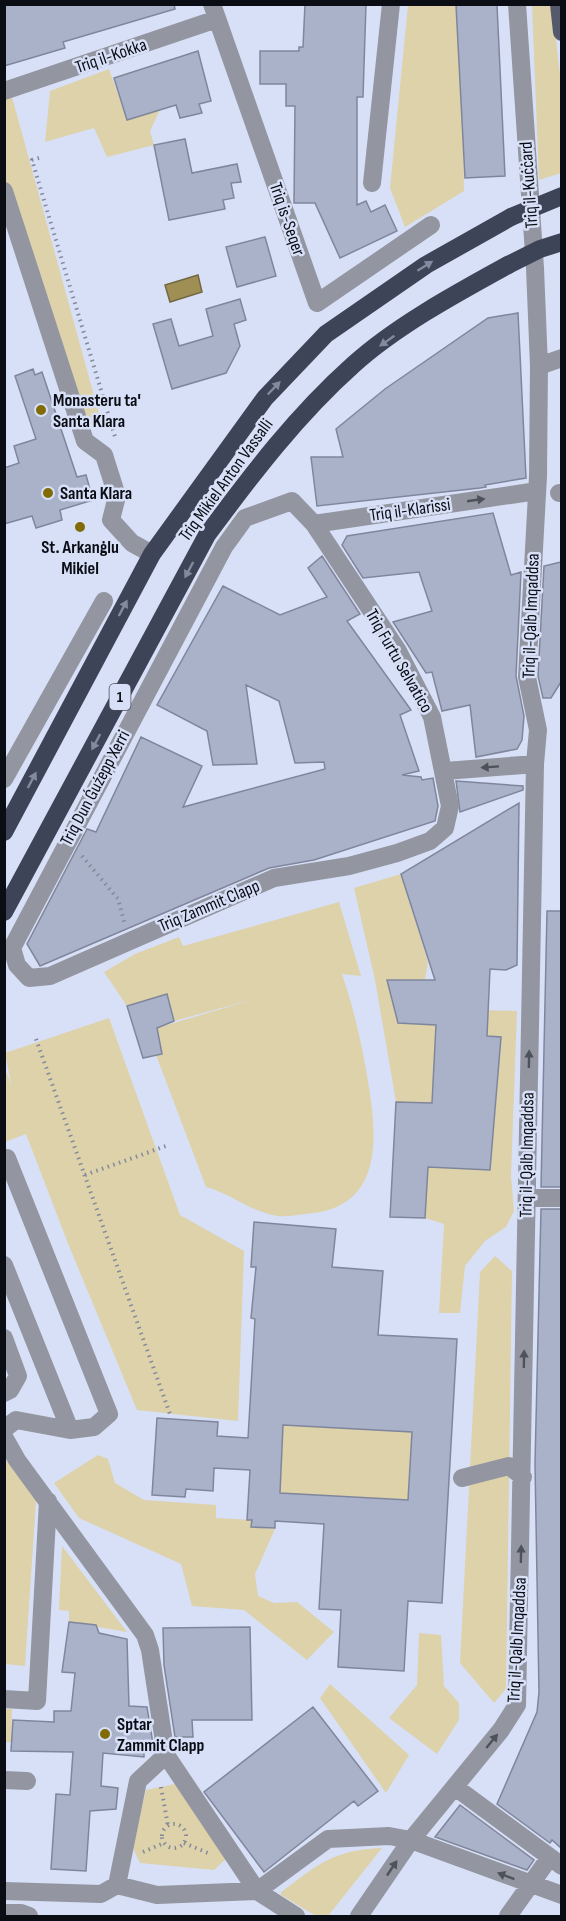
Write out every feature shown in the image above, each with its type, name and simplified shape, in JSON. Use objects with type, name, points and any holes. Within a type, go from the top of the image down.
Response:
[{"type":"highway","name":"Triq Mikiel Anton Vassalli","points":[[4,832],[152,554],[265,398],[326,334],[426,265],[511,217],[561,196]]},
{"type":"highway","name":"Triq Mikiel Anton Vassalli","points":[[4,912],[207,535],[294,422],[355,363],[444,300],[507,265],[540,249],[561,243]]},
{"type":"main road","points":[[559,4],[561,32]]},
{"type":"street","points":[[372,183],[390,4]]},
{"type":"street","name":"Triq il-Kuċċard","points":[[517,4],[535,267],[539,366]]},
{"type":"street","name":"Triq il-Kokka","points":[[4,90],[214,12]]},
{"type":"street","name":"Triq is-Seqer","points":[[214,12],[317,303],[430,225]]},
{"type":"street","points":[[4,190],[85,441],[104,455],[117,496],[111,520],[132,543],[152,554]]},
{"type":"street","points":[[539,366],[561,358]]},
{"type":"street","name":"Triq il-Qalb Imqaddsa","points":[[359,1917],[411,1840],[501,1730],[517,1704],[535,764],[538,730],[527,677],[537,491],[539,366]]},
{"type":"street","name":"Triq il-Klarissi","points":[[315,524],[537,491]]},
{"type":"street","name":"Triq Dun Ǵuźepp Xerri","points":[[12,948],[68,838],[224,547],[245,518],[292,501],[315,524]]},
{"type":"street","name":"Triq Furtu Selvatico","points":[[315,524],[398,651],[432,717],[445,771],[450,806],[445,828],[430,841]]},
{"type":"street","points":[[207,535],[224,547]]},
{"type":"street","points":[[4,779],[104,601]]},
{"type":"street","points":[[445,771],[535,764]]},
{"type":"street","name":"Triq Zammit Clapp","points":[[12,948],[17,965],[29,978],[50,976],[274,878],[349,866],[430,841]]},
{"type":"street","points":[[4,1159],[7,1158],[109,1414],[94,1427],[70,1430],[16,1420],[4,1429]]},
{"type":"street","points":[[527,1198],[561,1198]]},
{"type":"street","points":[[4,1265],[70,1430]]},
{"type":"street","points":[[4,1338],[18,1376],[10,1390],[4,1392]]},
{"type":"street","points":[[4,1437],[17,1460],[145,1635],[150,1650],[166,1755],[257,1891],[296,1917]]},
{"type":"street","points":[[462,1478],[509,1466],[523,1477]]},
{"type":"street","points":[[4,1699],[37,1701],[48,1501]]},
{"type":"street","points":[[117,1885],[138,1781],[166,1755]]},
{"type":"street","points":[[4,1780],[27,1781]]},
{"type":"street","points":[[456,1786],[556,1862],[531,1886],[508,1917]]},
{"type":"street","points":[[4,1891],[101,1894],[117,1885],[158,1895],[257,1891],[328,1839],[389,1836],[411,1840],[531,1886],[561,1895]]},
{"type":"street","points":[[4,1913],[21,1913],[29,1917]]},
{"type":"path","points":[[39,158],[32,160],[118,446]]},
{"type":"path","points":[[68,838],[118,899],[129,940]]},
{"type":"path","points":[[36,1039],[171,1417]]},
{"type":"path","points":[[85,1175],[166,1146]]},
{"type":"path","points":[[161,1787],[168,1826]]},
{"type":"path","points":[[176,1824],[183,1828],[186,1836],[183,1843],[173,1848],[164,1843],[162,1835],[168,1826],[176,1824]]},
{"type":"path","points":[[136,1854],[164,1843]]},
{"type":"path","points":[[183,1843],[213,1855]]},
{"type":"shaded area","points":[[408,5],[461,5],[464,191],[405,227],[390,188]]},
{"type":"shaded area","points":[[532,5],[552,5],[562,92],[561,173],[539,180]]},
{"type":"shaded area","points":[[109,69],[127,120],[160,110],[150,131],[154,145],[107,157],[94,128],[45,142],[50,91]]},
{"type":"shaded area","points":[[12,97],[101,421],[85,425],[5,188],[4,99]]},
{"type":"shaded area","points":[[198,275],[202,292],[170,302],[165,285]]},
{"type":"shaded area","points":[[401,874],[428,962],[425,980],[388,980],[398,1023],[418,1024],[421,1009],[517,1011],[511,1176],[514,1211],[506,1227],[485,1241],[465,1266],[460,1313],[439,1313],[444,1224],[425,1218],[428,1167],[490,1170],[501,1037],[436,1034],[432,1103],[396,1102],[375,980],[354,888]]},
{"type":"shaded area","points":[[339,902],[361,976],[342,974],[366,1068],[373,1126],[370,1168],[362,1185],[349,1199],[331,1209],[288,1216],[268,1214],[206,1187],[156,1055],[162,1054],[157,1028],[261,997],[174,1021],[127,1006],[104,972],[135,954],[179,937],[183,946]]},
{"type":"shaded area","points":[[109,1018],[180,1215],[244,1251],[238,1421],[137,1410],[69,1246],[26,1134],[5,1142],[5,1069],[11,1084],[5,1053]]},
{"type":"shaded area","points":[[495,1256],[512,1271],[506,1689],[494,1703],[460,1663],[480,1272]]},
{"type":"shaded area","points":[[283,1425],[412,1432],[408,1500],[280,1493]]},
{"type":"shaded area","points":[[98,1455],[108,1459],[115,1483],[144,1500],[216,1505],[216,1518],[252,1520],[252,1527],[275,1529],[255,1574],[258,1596],[274,1603],[297,1602],[334,1632],[307,1660],[244,1610],[192,1606],[181,1564],[79,1518],[54,1483]]},
{"type":"shaded area","points":[[4,1457],[36,1501],[25,1666],[5,1664]]},
{"type":"shaded area","points":[[62,1546],[127,1632],[69,1622],[69,1611],[59,1610]]},
{"type":"shaded area","points":[[419,1633],[441,1635],[444,1686],[459,1703],[459,1720],[437,1754],[389,1718],[417,1685]]},
{"type":"shaded area","points":[[330,1684],[409,1755],[386,1793],[320,1698]]},
{"type":"shaded area","points":[[5,1709],[12,1709],[11,1742],[5,1742]]},
{"type":"shaded area","points":[[175,1784],[226,1859],[214,1870],[140,1863],[132,1846],[146,1790]]},
{"type":"shaded area","points":[[382,1848],[328,1916],[316,1916],[281,1895],[281,1892],[327,1860],[351,1852]]},
{"type":"building","points":[[4,4],[174,4],[175,9],[63,42],[65,48],[4,66]]},
{"type":"building","points":[[305,4],[366,4],[363,97],[357,97],[357,205],[366,201],[371,212],[385,205],[397,231],[340,258],[315,203],[294,203],[295,106],[286,106],[286,84],[260,84],[260,51],[299,51],[299,47],[303,47]]},
{"type":"building","points":[[456,5],[497,5],[505,176],[465,178]]},
{"type":"building","points":[[198,51],[211,101],[199,104],[202,113],[180,118],[176,105],[127,120],[114,78]]},
{"type":"building","points":[[185,139],[192,173],[237,164],[241,182],[231,183],[234,198],[223,200],[225,209],[169,220],[154,145]]},
{"type":"building","points":[[265,237],[276,276],[237,287],[226,247]]},
{"type":"building","points":[[240,299],[246,320],[234,324],[240,346],[226,373],[172,389],[153,324],[171,319],[179,346],[213,336],[206,309]]},
{"type":"building","points":[[518,313],[526,478],[485,485],[486,487],[480,488],[317,506],[311,457],[343,457],[336,429],[385,389],[488,318]]},
{"type":"building","points":[[33,369],[35,375],[42,372],[77,477],[86,475],[93,500],[60,510],[62,520],[36,528],[32,516],[4,524],[4,468],[19,463],[14,446],[36,439],[15,376]]},
{"type":"building","points":[[493,513],[511,575],[521,572],[516,676],[524,716],[522,740],[517,749],[476,757],[470,705],[442,711],[432,672],[426,673],[393,622],[432,611],[419,572],[363,578],[342,545],[347,536]]},
{"type":"building","points":[[322,556],[360,614],[347,621],[411,710],[400,715],[419,771],[402,775],[421,777],[422,780],[433,778],[438,806],[435,821],[314,860],[269,868],[40,966],[27,944],[87,829],[96,832],[141,737],[202,766],[183,807],[325,769],[324,762],[295,763],[279,701],[246,685],[257,764],[213,765],[207,731],[157,705],[223,586],[280,615],[327,597],[308,568]]},
{"type":"building","points":[[561,562],[561,682],[551,698],[543,698],[538,676],[544,566]]},
{"type":"building","points":[[456,781],[523,786],[523,790],[460,812]]},
{"type":"building","points":[[519,803],[517,965],[506,970],[490,969],[487,1036],[501,1037],[490,1170],[428,1167],[425,1218],[390,1217],[396,1102],[432,1103],[436,1025],[398,1023],[387,980],[435,980],[401,874]]},
{"type":"building","points":[[547,911],[561,911],[561,1187],[541,1187]]},
{"type":"building","points":[[167,994],[174,1021],[157,1028],[162,1054],[143,1058],[127,1006]]},
{"type":"building","points":[[541,1209],[561,1209],[561,1848],[552,1840],[550,1843],[497,1804],[537,1712],[539,1692],[535,1464]]},
{"type":"building","points":[[254,1222],[336,1229],[332,1267],[383,1271],[378,1335],[457,1339],[442,1603],[408,1601],[404,1671],[338,1667],[341,1610],[319,1609],[324,1524],[275,1521],[275,1528],[251,1527],[252,1520],[247,1520],[250,1470],[214,1468],[213,1491],[186,1489],[185,1497],[152,1495],[157,1418],[218,1422],[217,1436],[248,1438],[255,1319],[251,1318],[256,1267],[251,1267]],"holes":[[[283,1425],[412,1432],[408,1500],[280,1493]]]},
{"type":"building","name":"Sptar Zammit Clapp","points":[[69,1622],[96,1625],[99,1633],[127,1639],[129,1706],[147,1707],[154,1750],[144,1749],[144,1757],[103,1753],[101,1786],[118,1788],[116,1809],[90,1811],[86,1871],[51,1869],[56,1794],[70,1795],[73,1752],[11,1751],[13,1720],[54,1722],[54,1711],[71,1711],[75,1673],[62,1672]]},
{"type":"building","points":[[250,1627],[252,1720],[192,1720],[193,1737],[175,1737],[164,1665],[163,1628]]},
{"type":"building","points":[[313,1707],[378,1791],[358,1806],[354,1801],[264,1872],[204,1792]]},
{"type":"building","points":[[460,1805],[534,1860],[527,1870],[435,1837]]},
{"type":"place","name":"Monasteru ta' Santa Klara","points":[[41,410]]},
{"type":"place","name":"Santa Klara","points":[[48,493]]},
{"type":"place","name":"St. Arkanġlu Mikiel","points":[[80,527]]},
{"type":"place","name":"Sptar Zammit Clapp","points":[[105,1734]]}]
